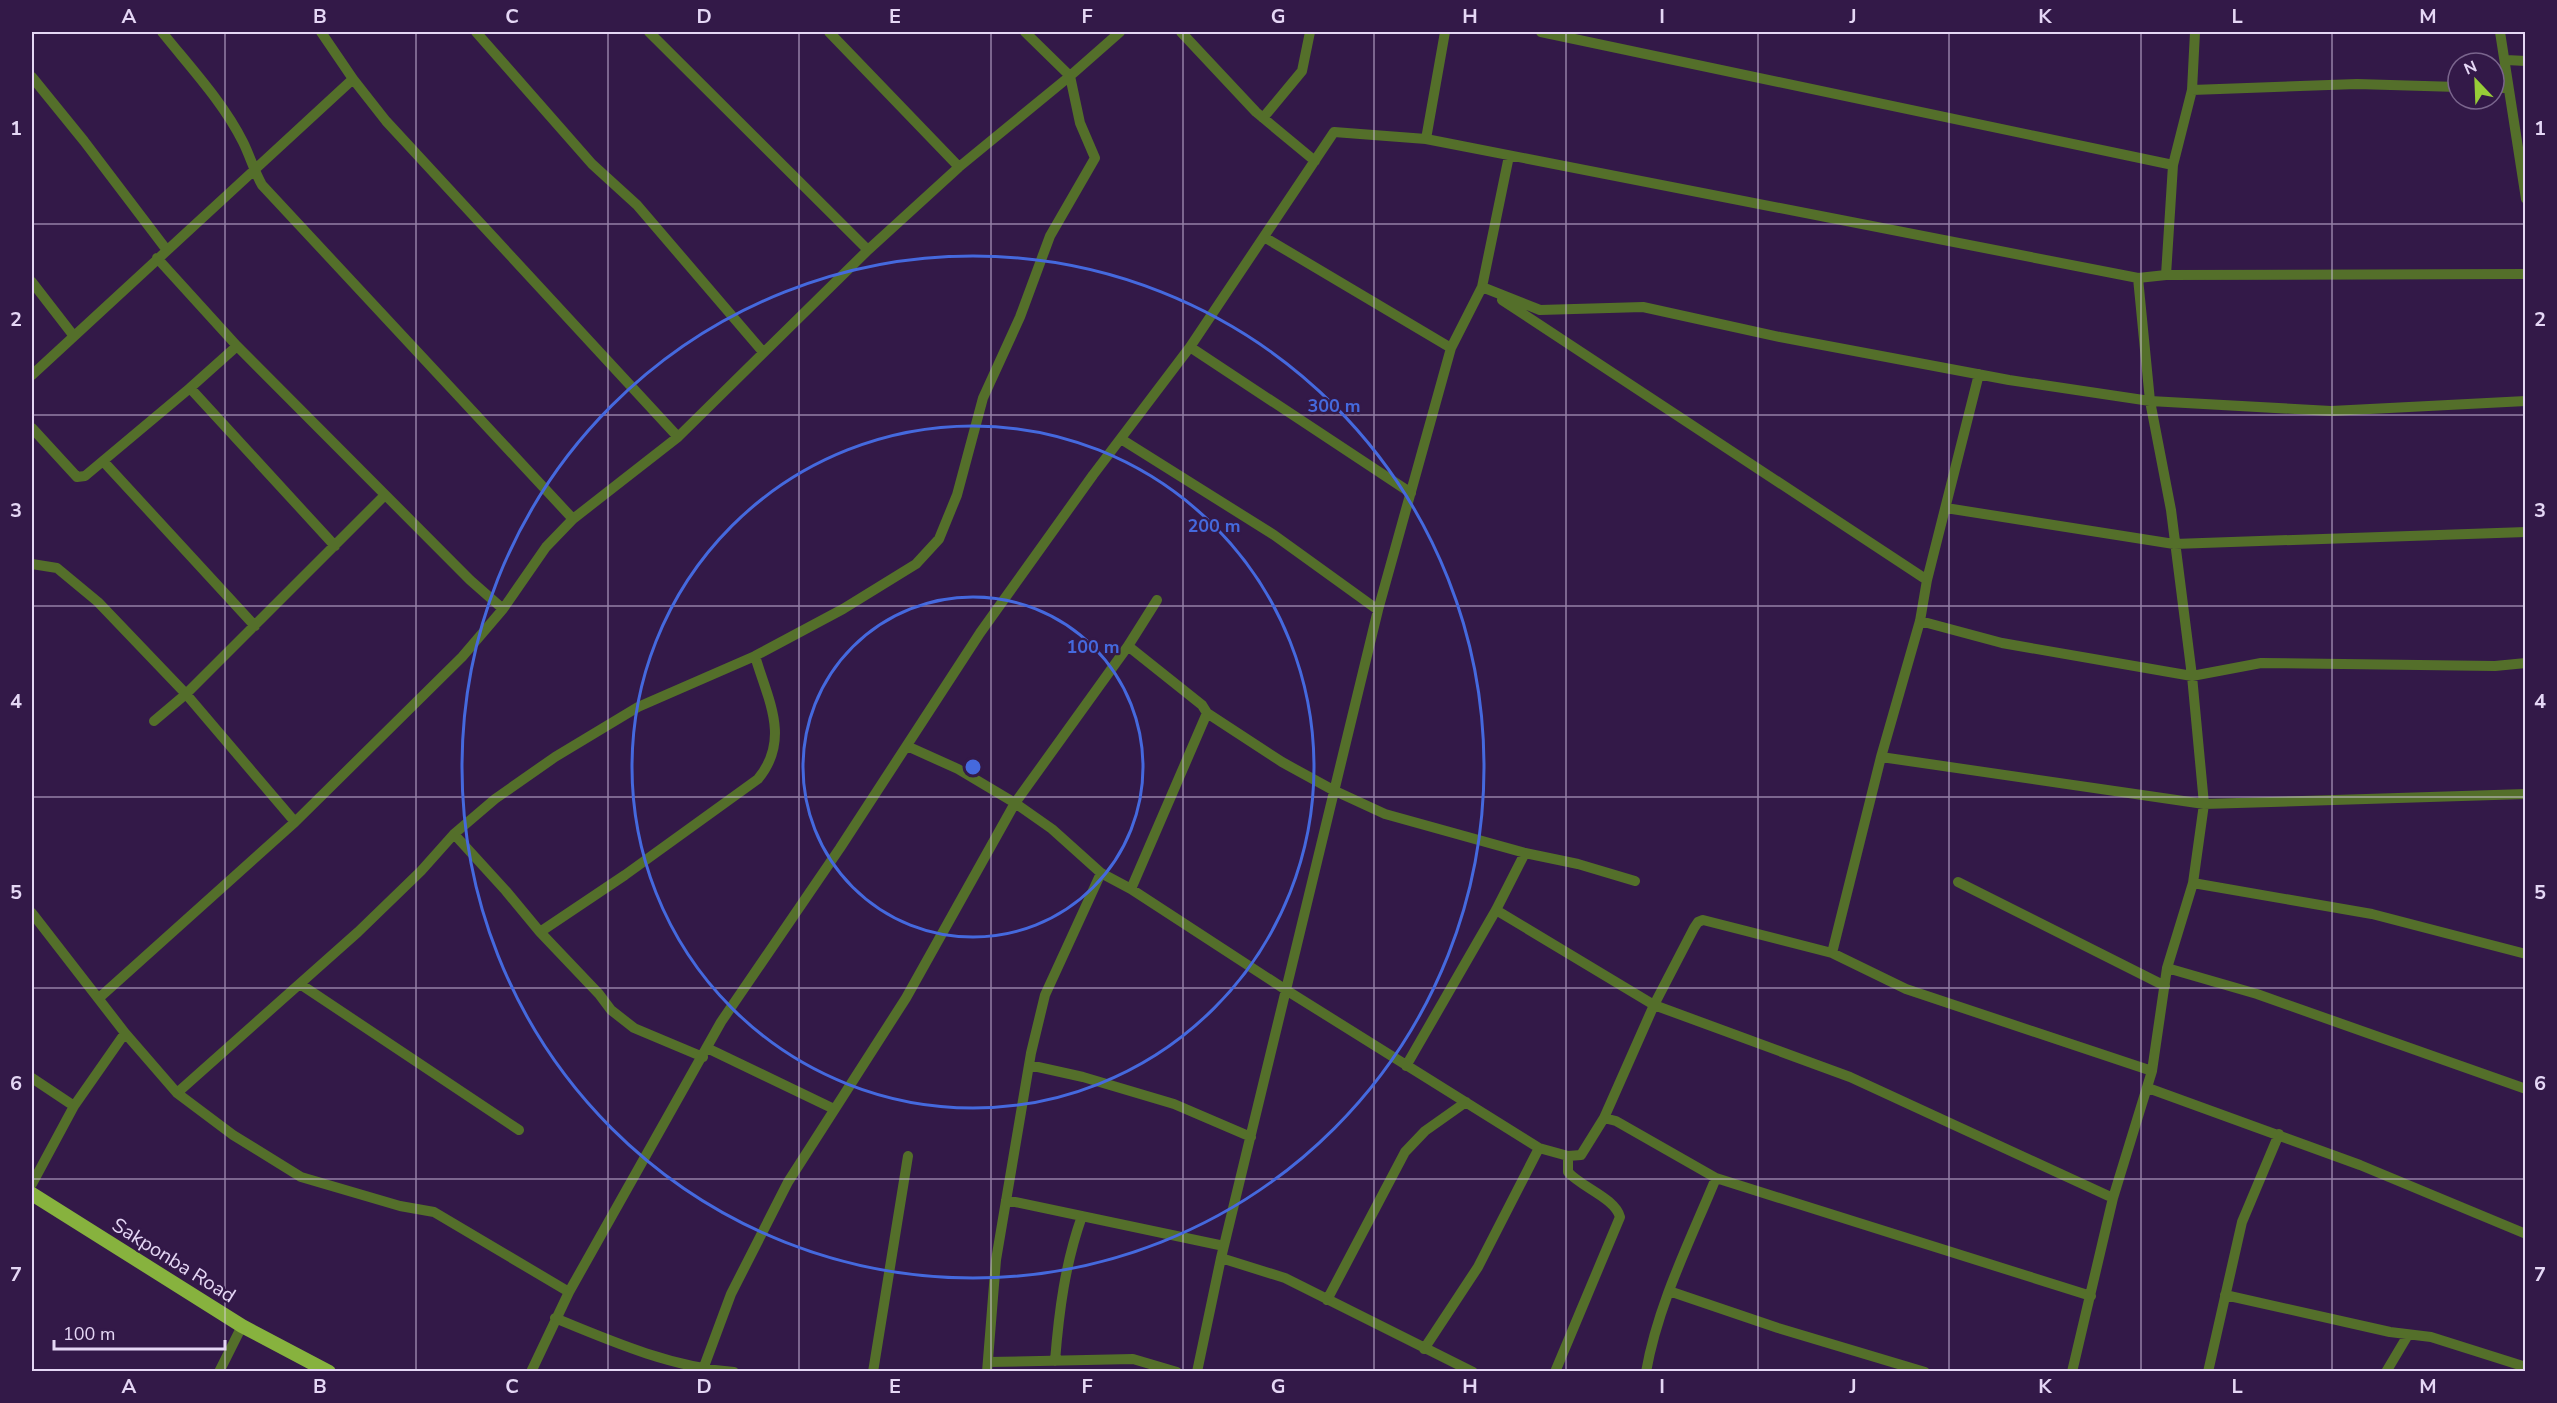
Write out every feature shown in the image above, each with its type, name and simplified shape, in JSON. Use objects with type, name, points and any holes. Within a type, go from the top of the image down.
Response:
[{"type":"main road","name":"Sakponba Road","points":[[32,1194],[242,1326],[329,1371]]},
{"type":"street","points":[[162,32],[228,117],[244,143],[253,170],[270,194],[573,519]]},
{"type":"street","points":[[321,32],[353,79],[386,121],[678,437]]},
{"type":"street","points":[[476,32],[592,164],[638,205],[763,352]]},
{"type":"street","points":[[649,32],[868,250]]},
{"type":"street","points":[[829,32],[959,167]]},
{"type":"street","points":[[177,1093],[358,932],[421,871],[454,834],[495,799],[555,758],[638,707],[755,656],[843,609],[916,564],[939,539],[957,495],[983,398],[1020,317],[1050,236],[1095,158],[1080,123],[1070,76],[1025,32]]},
{"type":"street","points":[[99,998],[295,822],[462,657],[503,609],[546,547],[573,519],[678,437],[868,250],[959,167],[1120,32]]},
{"type":"street","points":[[1181,32],[1263,118],[1315,161]]},
{"type":"street","points":[[1263,118],[1302,71],[1310,32]]},
{"type":"street","points":[[1426,139],[1445,32]]},
{"type":"street","points":[[1541,32],[2173,165]]},
{"type":"street","points":[[2166,275],[2173,165],[2192,90],[2195,32]]},
{"type":"street","points":[[2500,32],[2504,51]]},
{"type":"street","points":[[2526,61],[2506,60],[2508,88],[2526,199]]},
{"type":"street","points":[[32,77],[166,249]]},
{"type":"street","points":[[32,375],[353,79]]},
{"type":"street","points":[[2192,90],[2336,84],[2446,87]]},
{"type":"street","points":[[531,1371],[568,1292],[721,1022],[840,848],[980,633],[1120,439],[1190,347],[1334,132],[1426,139],[2138,278],[2166,275],[2526,274]]},
{"type":"street","points":[[1197,1371],[1221,1258],[1378,610],[1451,348],[1482,287],[1509,156]]},
{"type":"street","points":[[1264,237],[1451,348]]},
{"type":"street","points":[[157,258],[237,346],[470,580],[503,609]]},
{"type":"street","points":[[2072,1371],[2113,1198],[2152,1071],[2167,968],[2193,883],[2205,804],[2171,510],[2150,401],[2138,278]]},
{"type":"street","points":[[32,282],[73,335]]},
{"type":"street","points":[[1482,287],[1540,310],[1643,307],[1780,337],[1980,374],[2150,401],[2331,411],[2526,401]]},
{"type":"street","points":[[1482,287],[1926,580]]},
{"type":"street","points":[[32,428],[77,477],[85,476],[237,346]]},
{"type":"street","points":[[1190,347],[1411,493]]},
{"type":"street","points":[[1832,953],[1881,757],[1920,621],[1926,580],[1980,374]]},
{"type":"street","points":[[190,388],[335,546]]},
{"type":"street","points":[[1120,439],[1274,535],[1378,610]]},
{"type":"street","points":[[103,461],[255,626]]},
{"type":"street","points":[[154,721],[186,694],[385,495]]},
{"type":"street","points":[[1946,508],[2174,544],[2526,532]]},
{"type":"street","points":[[32,564],[57,568],[98,602],[186,694],[295,822]]},
{"type":"street","points":[[702,1370],[731,1294],[788,1182],[906,998],[1015,802],[1128,646],[1157,600]]},
{"type":"street","points":[[1920,621],[2002,643],[2192,676],[2261,663],[2495,666],[2526,663]]},
{"type":"street","points":[[1128,646],[1202,705],[1207,712],[1282,762],[1333,790],[1385,814],[1635,881]]},
{"type":"street","points":[[540,932],[672,841],[758,779],[766,770],[772,760],[777,733],[755,656]]},
{"type":"street","points":[[1131,889],[1207,712]]},
{"type":"street","points":[[907,746],[958,769],[1015,802],[1052,829],[1101,873],[1131,889],[1406,1066],[1539,1148],[1568,1156],[1581,1155],[1604,1118],[1654,1005],[1694,928],[1698,922],[1703,920],[1832,953],[1906,989],[2152,1071]]},
{"type":"street","points":[[1881,757],[2205,804],[2526,794]]},
{"type":"street","points":[[454,834],[611,1010],[634,1028],[705,1053],[834,1109]]},
{"type":"street","points":[[1406,1066],[1496,910],[1525,853]]},
{"type":"street","points":[[1101,873],[1045,994],[1029,1065],[996,1260],[988,1367],[1055,1360],[1133,1359],[1177,1371]]},
{"type":"street","points":[[1958,882],[2165,986]]},
{"type":"street","points":[[2193,883],[2372,914],[2526,954]]},
{"type":"street","points":[[1496,910],[1654,1005],[1850,1077],[2113,1198]]},
{"type":"street","points":[[32,913],[126,1033],[177,1093],[233,1135],[301,1177],[400,1206],[434,1212],[568,1292]]},
{"type":"street","points":[[2167,968],[2257,994],[2526,1089]]},
{"type":"street","points":[[300,984],[519,1130]]},
{"type":"street","points":[[32,1184],[74,1107],[126,1033]]},
{"type":"street","points":[[1029,1065],[1083,1077],[1174,1104],[1251,1137]]},
{"type":"street","points":[[32,1078],[74,1107]]},
{"type":"street","points":[[2148,1088],[2279,1134],[2526,1234]]},
{"type":"street","points":[[1327,1300],[1405,1152],[1425,1131],[1466,1102]]},
{"type":"street","points":[[1604,1118],[1616,1120],[1716,1178],[2091,1296]]},
{"type":"street","points":[[2208,1371],[2242,1222],[2279,1134]]},
{"type":"street","points":[[1424,1348],[1478,1266],[1539,1148]]},
{"type":"street","points":[[873,1371],[908,1156]]},
{"type":"street","points":[[1555,1371],[1620,1217],[1614,1205],[1576,1181],[1568,1172],[1568,1156]]},
{"type":"street","points":[[1646,1371],[1651,1344],[1669,1291],[1716,1178]]},
{"type":"street","points":[[1006,1200],[1224,1246]]},
{"type":"street","points":[[1055,1360],[1059,1304],[1070,1250],[1082,1216]]},
{"type":"street","points":[[1221,1258],[1285,1278],[1473,1371]]},
{"type":"street","points":[[1669,1291],[1778,1328],[1925,1371]]},
{"type":"street","points":[[2225,1295],[2390,1332],[2431,1337],[2526,1367]]},
{"type":"street","points":[[555,1318],[624,1347],[702,1370],[734,1371]]},
{"type":"street","points":[[219,1371],[242,1326]]},
{"type":"street","points":[[2390,1332],[2397,1352]]},
{"type":"street","points":[[2386,1371],[2408,1335]]}]
